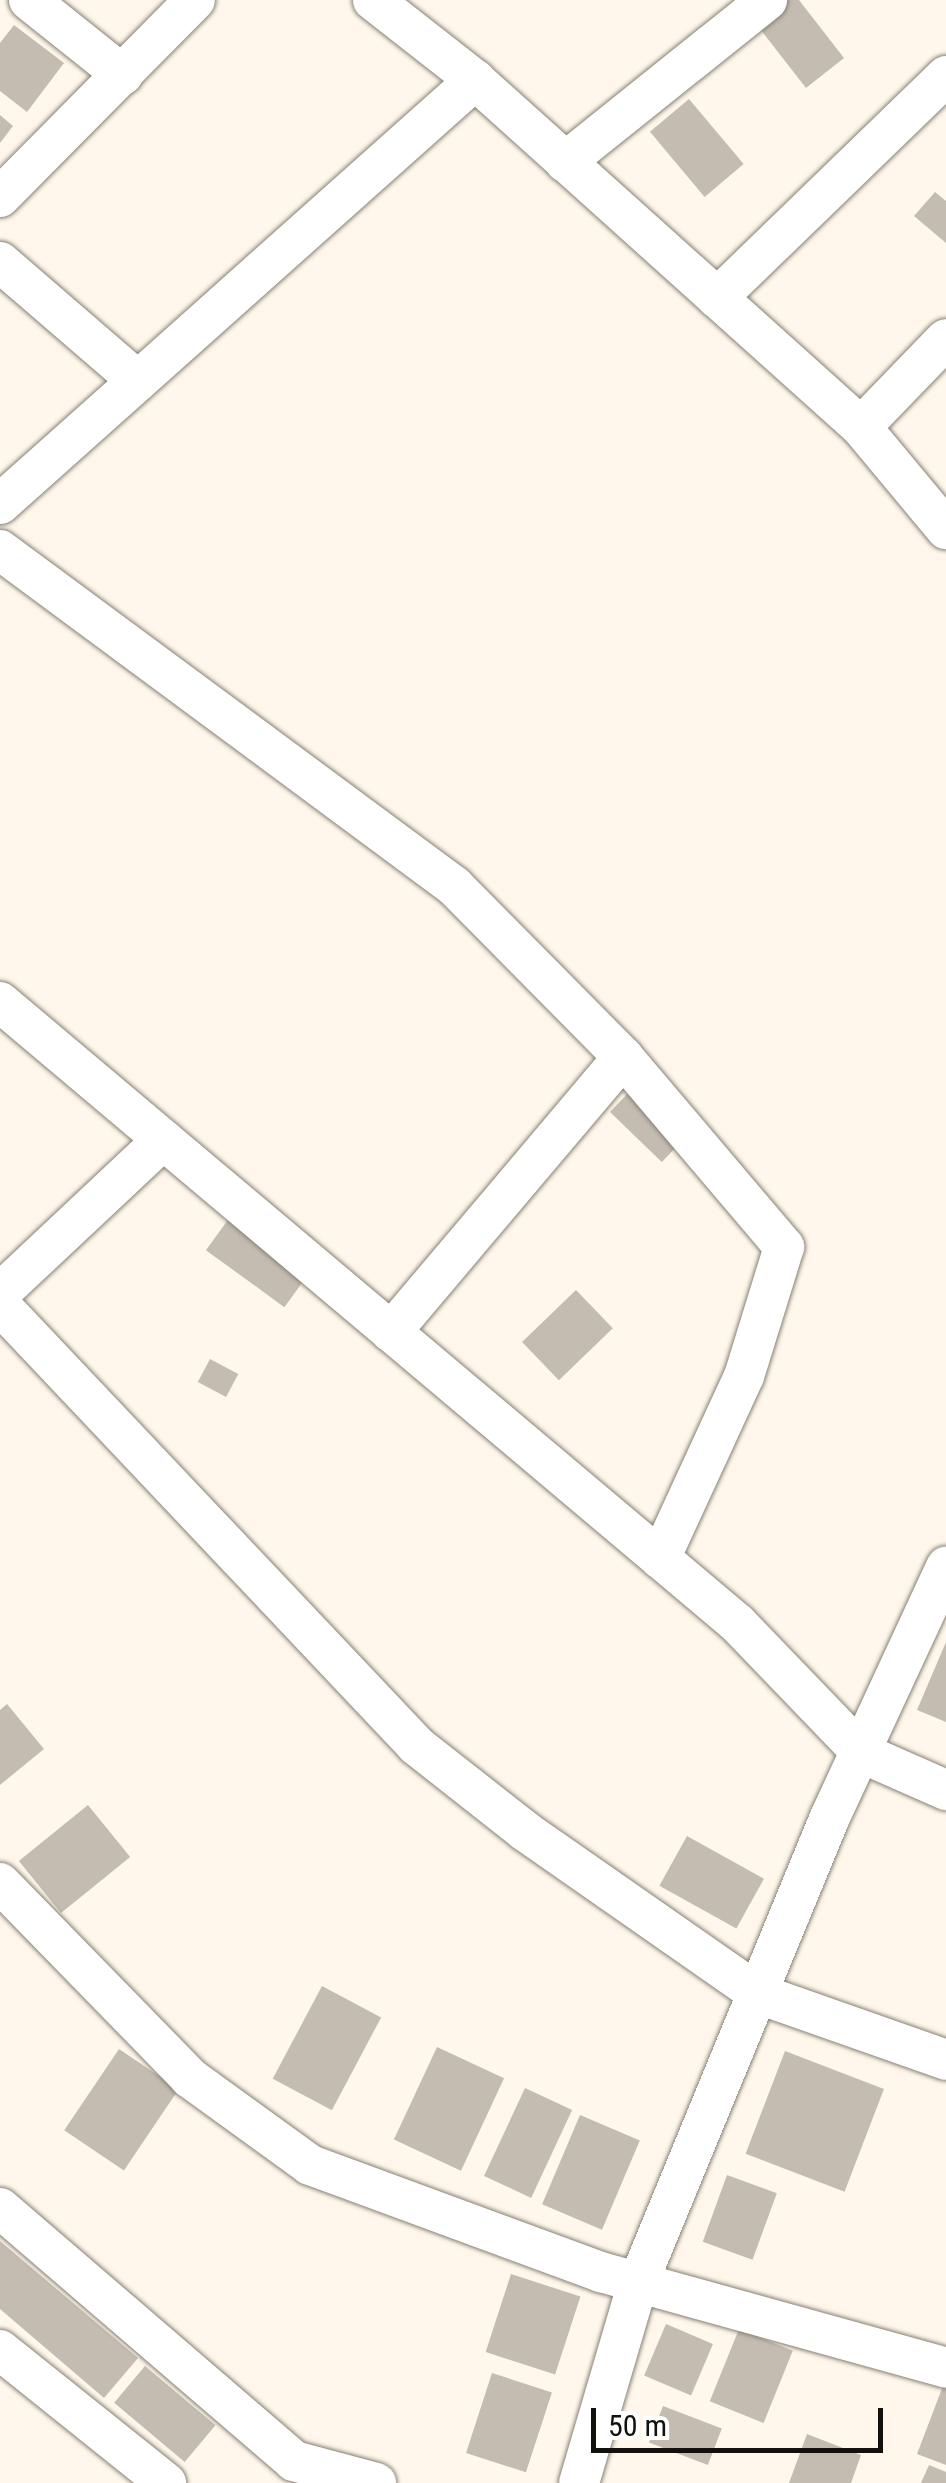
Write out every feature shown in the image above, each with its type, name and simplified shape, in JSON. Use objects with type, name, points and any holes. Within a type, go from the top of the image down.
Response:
[{"type":"street","points":[[30,0],[123,75]]},
{"type":"street","points":[[0,198],[195,0]]},
{"type":"street","points":[[373,0],[475,80],[861,427],[946,529]]},
{"type":"street","points":[[565,162],[767,0]]},
{"type":"street","points":[[717,298],[946,76]]},
{"type":"street","points":[[0,504],[475,80]]},
{"type":"street","points":[[0,262],[138,381]]},
{"type":"street","points":[[861,427],[946,339]]},
{"type":"street","points":[[6,566],[454,886],[623,1057],[784,1247],[744,1376],[660,1559]]},
{"type":"street","points":[[0,1002],[736,1623],[862,1753],[946,1790]]},
{"type":"street","points":[[390,1332],[623,1057]]},
{"type":"street","points":[[0,1294],[163,1140]]},
{"type":"street","points":[[0,1305],[417,1746],[525,1831],[759,1994],[946,2060]]},
{"type":"street","points":[[579,2483],[638,2283],[862,1753],[946,1568]]},
{"type":"street","points":[[0,1884],[190,2078],[310,2165],[638,2283],[946,2368]]},
{"type":"street","points":[[0,2208],[294,2461],[376,2483]]},
{"type":"street","points":[[0,2350],[166,2483]]},
{"type":"building","points":[[779,0],[799,0],[844,58],[806,88],[753,20]]},
{"type":"building","points":[[14,25],[64,63],[27,112],[0,91],[0,43]]},
{"type":"building","points":[[689,99],[744,164],[705,197],[650,132]]},
{"type":"building","points":[[0,115],[13,126],[0,143]]},
{"type":"building","points":[[935,192],[946,201],[946,243],[914,216]]},
{"type":"building","points":[[635,1086],[687,1136],[662,1162],[610,1112]]},
{"type":"building","points":[[230,1217],[308,1274],[284,1307],[206,1250]]},
{"type":"building","points":[[576,1290],[613,1328],[559,1380],[522,1342]]},
{"type":"building","points":[[210,1359],[238,1374],[226,1397],[198,1382]]},
{"type":"building","points":[[946,1642],[946,1722],[917,1710]]},
{"type":"building","points":[[7,1704],[44,1749],[0,1785],[0,1710]]},
{"type":"building","points":[[88,1805],[130,1857],[61,1913],[19,1861]]},
{"type":"building","points":[[687,1836],[764,1879],[736,1929],[659,1886]]},
{"type":"building","points":[[322,1986],[381,2017],[332,2110],[273,2079]]},
{"type":"building","points":[[437,2047],[504,2078],[461,2171],[394,2139]]},
{"type":"building","points":[[119,2049],[179,2089],[124,2171],[64,2130]]},
{"type":"building","points":[[785,2051],[884,2089],[845,2192],[746,2154]]},
{"type":"building","points":[[525,2088],[572,2110],[531,2198],[484,2176]]},
{"type":"building","points":[[580,2115],[640,2140],[602,2230],[542,2204]]},
{"type":"building","points":[[727,2175],[777,2193],[753,2260],[703,2242]]},
{"type":"building","points":[[0,2241],[138,2358],[104,2398],[0,2309]]},
{"type":"building","points":[[511,2274],[580,2297],[555,2375],[486,2352]]},
{"type":"building","points":[[666,2324],[713,2344],[691,2395],[644,2376]]},
{"type":"building","points":[[739,2329],[793,2351],[764,2423],[710,2401]]},
{"type":"building","points":[[145,2366],[215,2425],[185,2462],[114,2403]]},
{"type":"building","points":[[492,2373],[552,2392],[526,2472],[466,2453]]},
{"type":"building","points":[[946,2378],[946,2465],[917,2454]]},
{"type":"building","points":[[663,2406],[722,2429],[708,2465],[649,2442]]},
{"type":"building","points":[[807,2434],[861,2455],[851,2483],[789,2483]]},
{"type":"building","points":[[929,2465],[946,2472],[946,2483],[921,2483]]}]
